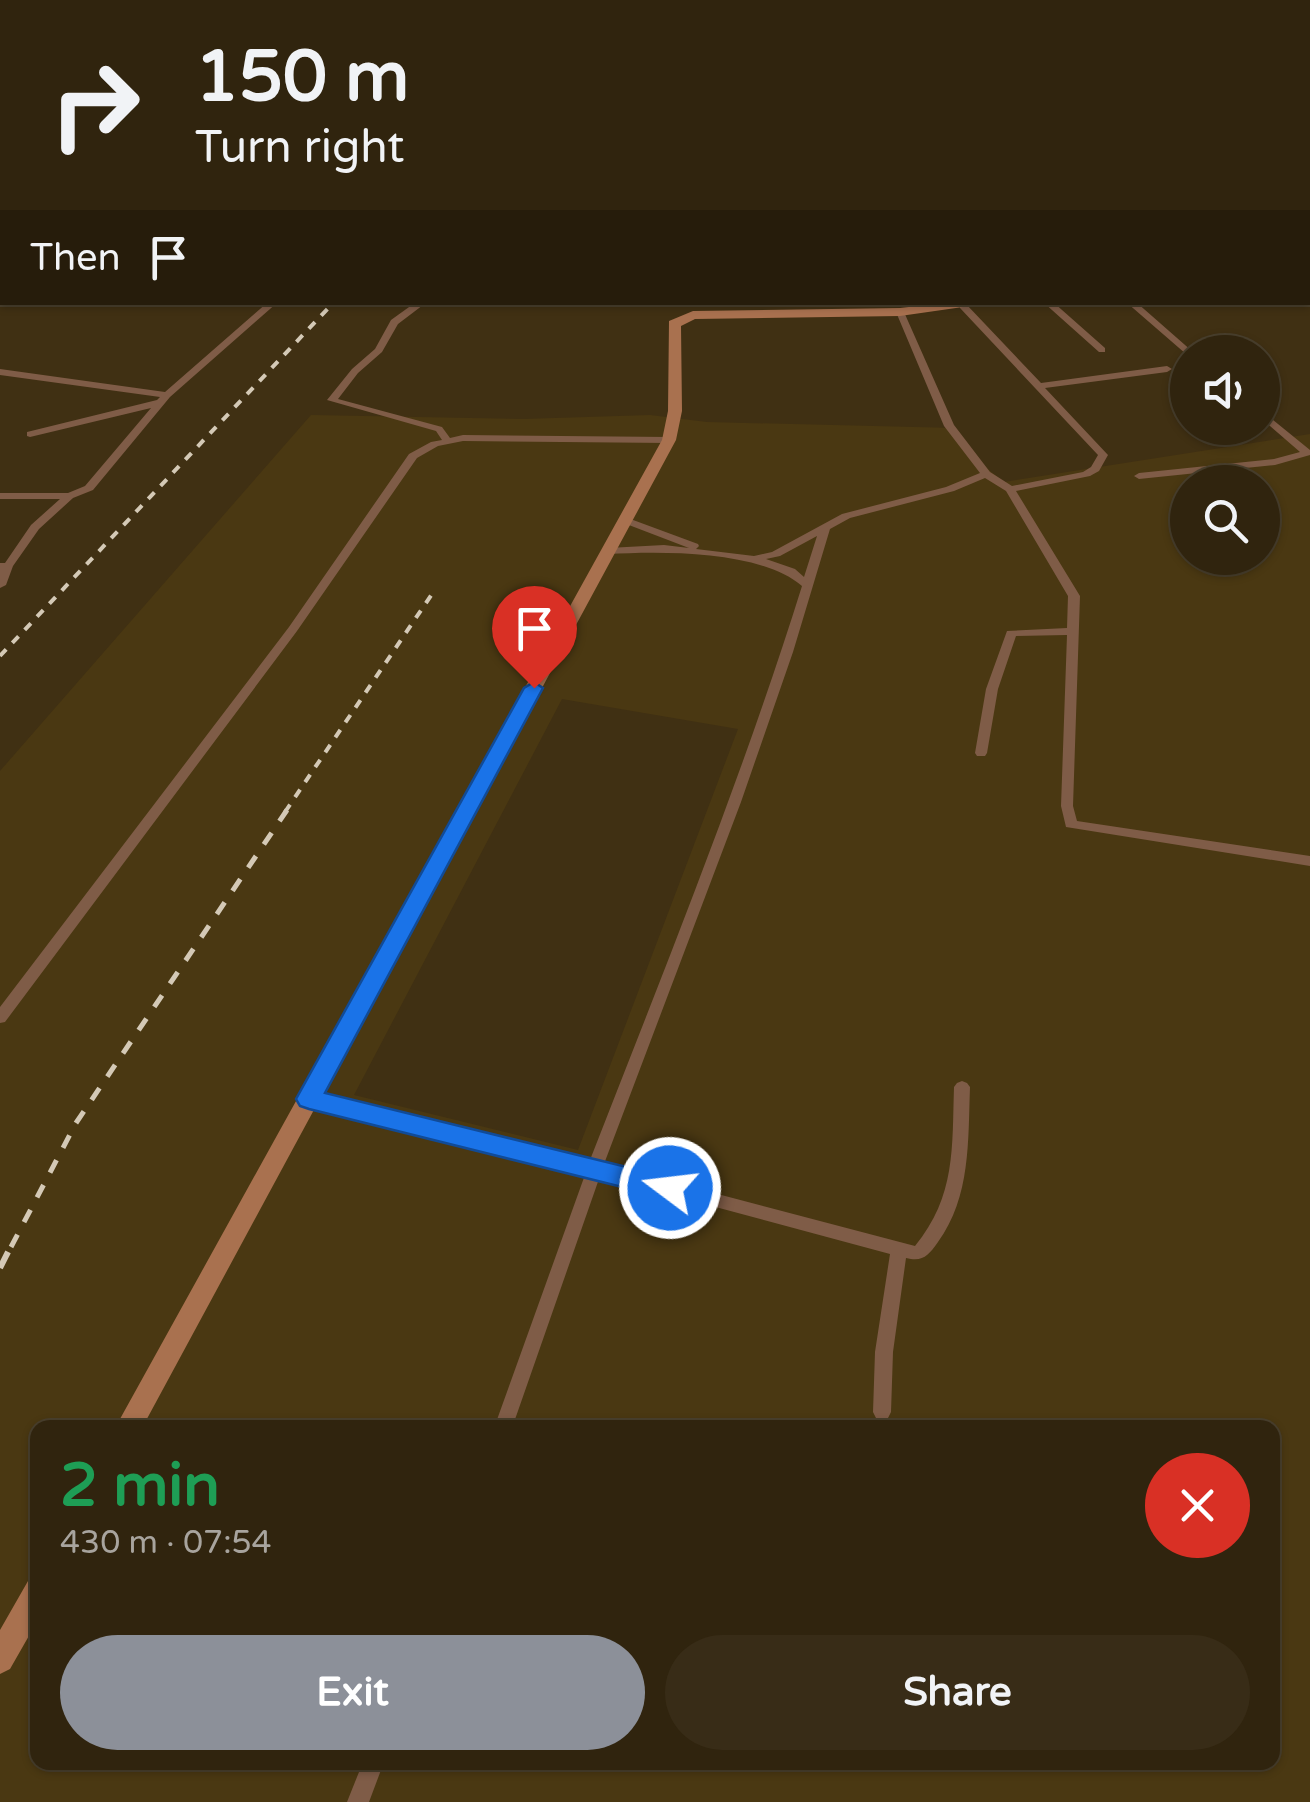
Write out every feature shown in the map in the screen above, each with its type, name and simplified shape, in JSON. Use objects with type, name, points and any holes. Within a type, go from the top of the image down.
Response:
[{"type":"main road","points":[[132,1420],[669,440],[675,411],[674,324],[693,315],[762,307],[864,307],[900,312],[970,305]]},
{"type":"main road","points":[[0,1658],[30,1605]]},
{"type":"street","points":[[0,584],[4,566],[36,527],[69,496],[89,488],[166,399],[271,305]]},
{"type":"street","points":[[419,305],[394,322],[379,350],[355,371],[332,400],[438,430],[447,440]]},
{"type":"street","points":[[1050,305],[1102,350]]},
{"type":"street","points":[[1134,305],[1170,336]]},
{"type":"street","points":[[963,306],[1103,455],[1086,474],[1010,489]]},
{"type":"street","points":[[900,312],[949,426],[986,474],[1010,489],[1074,596],[1067,806],[1071,824],[1310,861]]},
{"type":"street","points":[[1040,386],[1166,370]]},
{"type":"street","points":[[0,372],[166,399]]},
{"type":"street","points":[[30,434],[166,399]]},
{"type":"street","points":[[1139,476],[1274,462],[1307,453],[1280,430]]},
{"type":"street","points":[[0,1018],[293,628],[413,456],[447,440],[669,440]]},
{"type":"street","points":[[754,559],[776,554],[846,516],[950,489],[986,474]]},
{"type":"street","points":[[0,496],[69,496]]},
{"type":"street","points":[[625,520],[710,555]]},
{"type":"street","points":[[506,1420],[595,1168],[734,802],[825,528]]},
{"type":"street","points":[[608,551],[664,548],[754,559],[791,571],[808,586]]},
{"type":"street","points":[[981,753],[992,689],[1012,633],[1073,631]]},
{"type":"street","points":[[309,1099],[595,1168],[918,1254],[940,1232],[957,1189],[962,1087]]},
{"type":"street","points":[[882,1412],[884,1352],[900,1249]]},
{"type":"street","points":[[358,1802],[371,1770]]},
{"type":"shaded area","points":[[311,415],[524,419],[650,415],[707,422],[955,428],[973,457],[1004,482],[1240,445],[1280,445],[1280,439],[1310,434],[1310,1802],[0,1802],[0,771]],"holes":[[[562,699],[738,729],[578,1150],[354,1095]]]},
{"type":"railway","points":[[0,656],[331,305]]},
{"type":"railway","points":[[285,812],[432,594]]},
{"type":"railway","points":[[11,1247],[76,1123],[287,810]]},
{"type":"railway","points":[[0,1268],[12,1244]]},
{"type":"route","points":[[534,688],[309,1099],[670,1188]]}]
